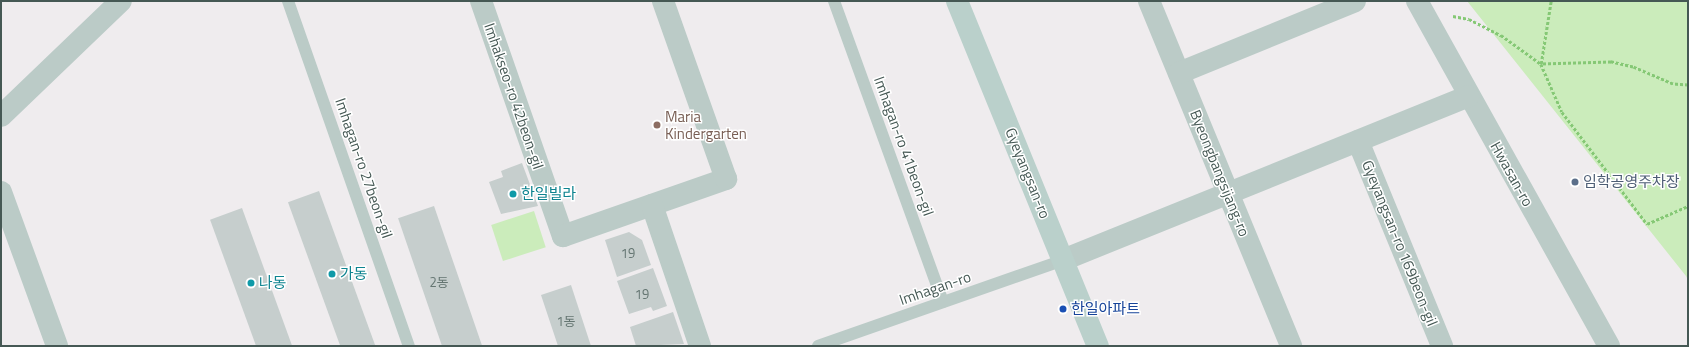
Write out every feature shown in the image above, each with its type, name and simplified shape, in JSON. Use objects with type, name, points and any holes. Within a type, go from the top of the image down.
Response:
[{"type":"street","points":[[1,116],[120,1]]},
{"type":"street","name":"Imhakseo-ro 42beon-gil","points":[[480,1],[563,236],[652,205]]},
{"type":"street","points":[[664,1],[726,179],[652,205],[700,346]]},
{"type":"street","name":"Gyeyangsan-ro","points":[[958,1],[1098,346]]},
{"type":"street","name":"Byeongbangsijang-ro","points":[[1149,1],[1291,346]]},
{"type":"street","points":[[1179,73],[1355,1]]},
{"type":"street","name":"Hwasan-ro","points":[[1420,7],[1468,96],[1609,346]]},
{"type":"street","name":"Gyeyangsan-ro 169beon-gil","points":[[1063,260],[1468,96]]},
{"type":"street","name":"Gyeyangsan-ro 169beon-gil","points":[[1358,141],[1442,346]]},
{"type":"street","points":[[1,192],[56,346]]},
{"type":"lane","name":"Imhagan-ro 27beon-gil","points":[[288,1],[409,346]]},
{"type":"lane","name":"Imhagan-ro 41beon-gil","points":[[834,1],[943,302]]},
{"type":"lane","name":"Imhagan-ro","points":[[818,346],[1063,260]]},
{"type":"path","points":[[1541,64],[1551,1]]},
{"type":"path","points":[[1420,7],[1468,19],[1501,35],[1541,64],[1562,112],[1647,224],[1688,206]]},
{"type":"path","points":[[1541,64],[1611,62],[1633,67],[1674,84],[1688,85]]},
{"type":"green space","points":[[1467,1],[1688,1],[1688,280],[1686,276]]},
{"type":"green space","points":[[534,211],[546,247],[503,261],[491,225]]},
{"type":"building","name":"한일빌라","points":[[522,163],[538,206],[501,214],[489,182],[503,177],[501,171]]},
{"type":"building","name":"가동","points":[[319,191],[375,346],[340,346],[288,202]]},
{"type":"building","points":[[434,206],[482,346],[442,346],[398,218]]},
{"type":"building","name":"나동","points":[[242,208],[292,346],[256,346],[210,220]]},
{"type":"building","points":[[629,232],[642,240],[651,265],[617,277],[605,240]]},
{"type":"building","points":[[653,268],[667,306],[653,311],[651,307],[629,314],[617,281]]},
{"type":"building","points":[[571,285],[591,346],[558,346],[541,295]]},
{"type":"building","points":[[673,312],[684,344],[636,346],[630,327]]},
{"type":"place","name":"Maria Kindergarten","points":[[657,125]]},
{"type":"place","name":"임학공영주차장","points":[[1575,182]]},
{"type":"place","name":"한일빌라","points":[[513,194]]},
{"type":"place","name":"가동","points":[[332,274]]},
{"type":"place","name":"나동","points":[[251,283]]},
{"type":"place","name":"한일아파트","points":[[1063,309]]}]
